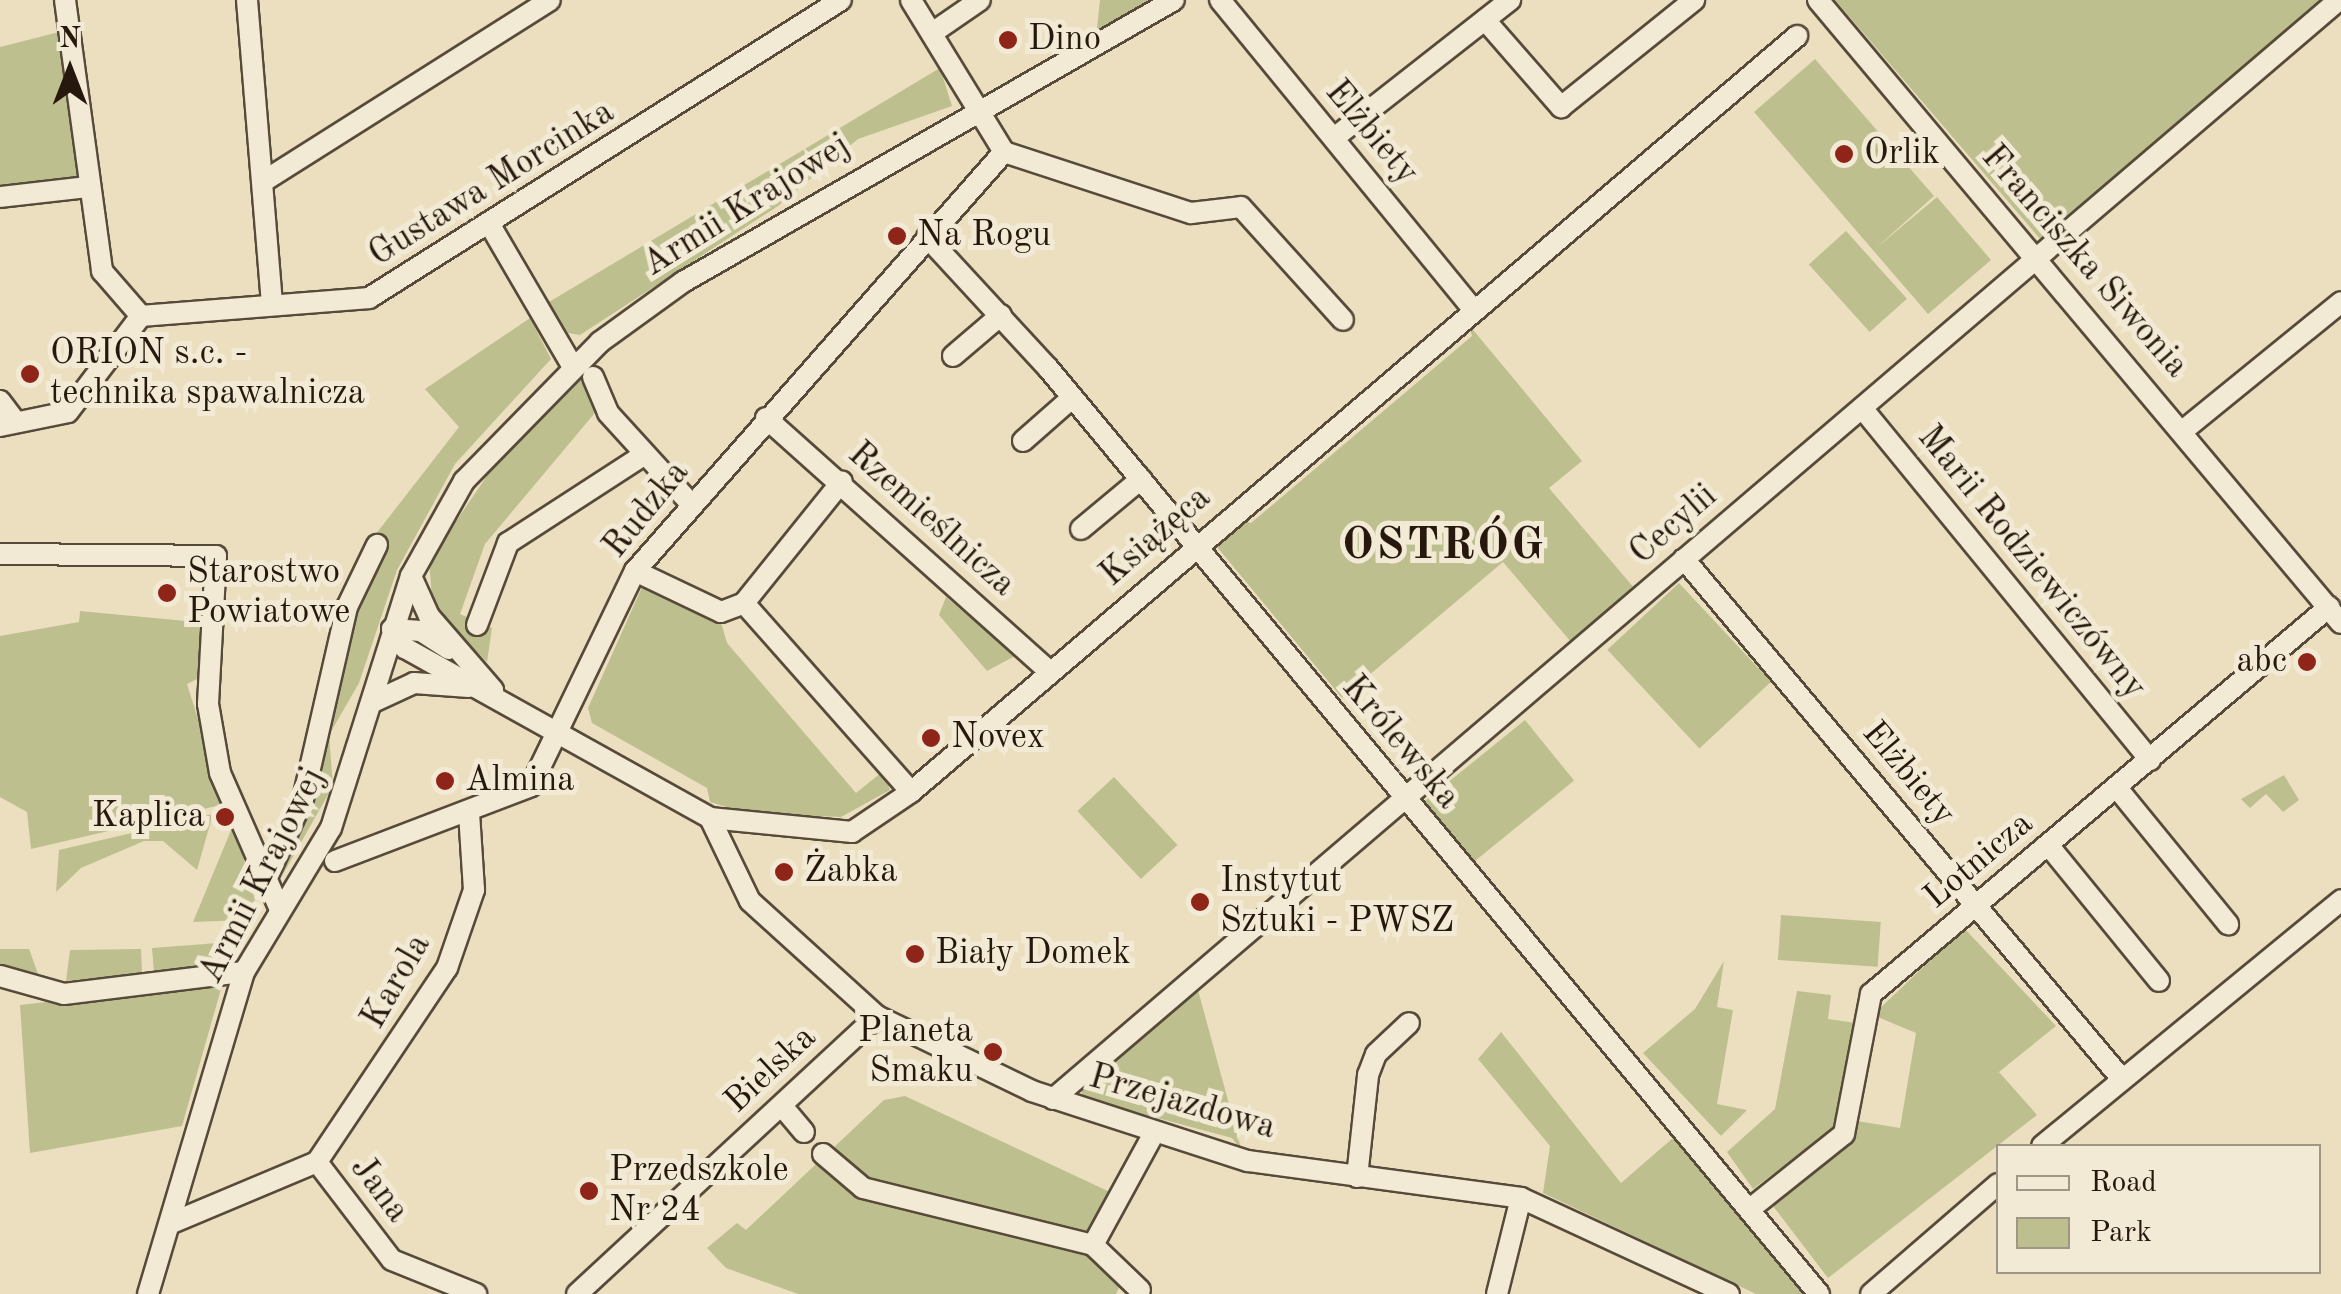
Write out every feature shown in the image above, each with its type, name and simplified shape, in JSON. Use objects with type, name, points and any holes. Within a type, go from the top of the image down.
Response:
[{"type":"street","points":[[0,401],[8,424],[68,412],[141,316],[105,282],[88,187],[65,0]]},
{"type":"street","points":[[247,0],[272,305]]},
{"type":"street","points":[[264,181],[550,0]]},
{"type":"street","name":"Gustawa Morcinka","points":[[141,316],[369,298],[841,0]]},
{"type":"street","points":[[912,0],[982,108],[1004,152],[1190,213],[1241,207],[1342,320]]},
{"type":"street","points":[[932,33],[980,0]]},
{"type":"street","points":[[982,108],[1112,43],[1174,0]]},
{"type":"street","name":"Elżbiety","points":[[1220,0],[1472,308]]},
{"type":"street","points":[[1334,138],[1510,0]]},
{"type":"street","points":[[1485,20],[1561,108],[1694,0]]},
{"type":"street","name":"Franciszka Siwonia","points":[[1818,0],[2185,430],[2335,615]]},
{"type":"street","name":"Cecylii","points":[[1053,1099],[2338,0]]},
{"type":"street","name":"Książęca","points":[[392,629],[405,648],[563,730],[710,818],[852,832],[911,792],[1472,308],[1798,36]]},
{"type":"street","name":"Armii Krajowej","points":[[148,1294],[174,1222],[244,972],[331,828],[411,576],[464,481],[573,366],[682,282],[982,108]]},
{"type":"street","name":"Rudzka","points":[[335,861],[469,813],[531,786],[563,730],[635,571],[1004,152]]},
{"type":"street","points":[[0,197],[88,187]]},
{"type":"street","points":[[490,224],[573,366]]},
{"type":"street","name":"Królewska","points":[[927,237],[1000,315],[1141,479],[1404,801],[1819,1294]]},
{"type":"street","name":"Franciszka Siwonia","points":[[2185,430],[2341,302]]},
{"type":"street","points":[[953,356],[1000,315]]},
{"type":"street","points":[[593,377],[602,405],[692,504]]},
{"type":"street","points":[[1023,441],[1072,398]]},
{"type":"street","name":"Marii Rodziewiczówny","points":[[1862,408],[2150,760]]},
{"type":"street","name":"Rzemieślnicza","points":[[766,418],[1050,672]]},
{"type":"street","points":[[477,626],[508,543],[645,454]]},
{"type":"street","points":[[1082,530],[1141,479]]},
{"type":"street","points":[[635,571],[721,612],[744,603],[842,482]]},
{"type":"street","points":[[268,875],[303,799],[347,606],[377,546]]},
{"type":"street","points":[[0,554],[216,556],[208,704],[220,773],[268,875],[280,910]]},
{"type":"street","name":"Elżbiety","points":[[1684,559],[2121,1078]]},
{"type":"street","name":"Książęca","points":[[411,576],[429,616],[489,692]]},
{"type":"street","points":[[744,603],[911,792]]},
{"type":"street","name":"Lotnicza","points":[[1750,1209],[1844,1134],[1871,994],[2150,760],[2335,615]]},
{"type":"street","name":"Książęca","points":[[392,629],[421,631],[467,660]]},
{"type":"street","name":"Książęca","points":[[370,702],[414,683],[489,692]]},
{"type":"street","points":[[2118,788],[2228,924]]},
{"type":"street","name":"Karola","points":[[316,1162],[448,968],[474,890],[469,813]]},
{"type":"street","name":"Przejazdowa","points":[[710,818],[750,901],[877,1016],[1053,1099],[1153,1136],[1358,1177],[1520,1198],[1728,1294]]},
{"type":"street","points":[[2049,846],[2159,981]]},
{"type":"street","points":[[2044,1144],[2341,900]]},
{"type":"street","points":[[0,976],[64,994],[244,972]]},
{"type":"street","name":"Bielska","points":[[577,1294],[877,1016]]},
{"type":"street","points":[[1358,1177],[1368,1076],[1376,1054],[1409,1022]]},
{"type":"street","points":[[782,1106],[804,1132]]},
{"type":"street","points":[[1093,1245],[1153,1136]]},
{"type":"street","points":[[823,1154],[863,1188],[1093,1245],[1140,1290]]},
{"type":"street","name":"Jana","points":[[174,1222],[316,1162],[392,1260],[476,1294]]},
{"type":"street","points":[[1871,1294],[1996,1186]]},
{"type":"street","points":[[1497,1294],[1520,1198]]},
{"type":"green space","points":[[1100,0],[1151,0],[1105,32],[1097,28]]},
{"type":"green space","points":[[1835,0],[2321,0],[2041,240]]},
{"type":"green space","points":[[75,28],[88,187],[0,197],[0,47]]},
{"type":"green space","name":"Orlik","points":[[1815,59],[1934,196],[1876,248],[1937,197],[1991,260],[1928,314],[1754,112]]},
{"type":"green space","points":[[940,68],[952,106],[858,139],[778,206],[580,335],[568,333],[549,302]]},
{"type":"green space","points":[[1846,231],[1907,299],[1870,332],[1809,264]]},
{"type":"green space","points":[[530,318],[551,359],[455,464],[397,570],[359,683],[329,735],[333,786],[282,876],[372,539],[459,427],[425,389]]},
{"type":"green space","points":[[1469,325],[1582,461],[1549,488],[1635,589],[1571,642],[1503,562],[1342,698],[1213,542],[1238,520],[1251,523],[1472,336]]},
{"type":"green space","points":[[582,377],[599,408],[485,544],[460,614],[492,628],[487,662],[433,609],[429,561],[506,448]]},
{"type":"green space","points":[[1679,583],[1771,682],[1699,749],[1607,650]]},
{"type":"green space","points":[[643,585],[720,619],[727,643],[856,793],[882,772],[890,790],[841,817],[746,813],[710,802],[707,788],[592,723],[588,708]]},
{"type":"green space","points":[[946,597],[1015,656],[987,671],[939,615]]},
{"type":"green space","points":[[80,611],[207,623],[203,676],[187,684],[225,804],[31,849],[27,812],[0,797],[0,636],[79,622]]},
{"type":"green space","points":[[1525,720],[1574,781],[1473,862],[1424,802]]},
{"type":"green space","points":[[2284,775],[2299,800],[2283,812],[2266,794],[2250,808],[2241,799]]},
{"type":"green space","points":[[1114,777],[1177,845],[1141,879],[1077,811]]},
{"type":"green space","points":[[213,814],[197,870],[163,841],[144,841],[81,868],[56,892],[59,850]]},
{"type":"green space","points":[[234,823],[255,900],[243,920],[193,922]]},
{"type":"green space","points":[[1781,915],[1881,922],[1878,967],[1778,960]]},
{"type":"green space","points":[[1964,928],[2056,1026],[1999,1072],[2037,1115],[1828,1278],[1773,1206],[1854,1134],[1857,1121],[1900,1128],[1916,1033],[1873,1015]]},
{"type":"green space","points":[[231,942],[219,962],[154,972],[152,948]]},
{"type":"green space","points":[[0,949],[29,949],[40,979],[0,967]]},
{"type":"green space","points":[[141,949],[142,973],[66,981],[70,950]]},
{"type":"green space","points":[[1724,961],[1717,1007],[1733,1010],[1717,1104],[1747,1110],[1721,1136],[1643,1053],[1695,1009]]},
{"type":"green space","points":[[223,982],[182,1126],[30,1153],[20,1005]]},
{"type":"green space","points":[[1198,990],[1242,1152],[1232,1138],[1083,1098],[1081,1089]]},
{"type":"green space","points":[[1797,991],[1831,995],[1828,1019],[1856,1023],[1837,1125],[1753,1189],[1727,1152],[1775,1109]]},
{"type":"green space","points":[[1501,1032],[1621,1183],[1673,1138],[1808,1294],[1756,1294],[1543,1193],[1550,1146],[1478,1059]]},
{"type":"green space","points":[[905,1096],[1112,1193],[1092,1230],[1072,1242],[1122,1281],[1116,1294],[798,1294],[726,1268],[707,1248],[737,1223],[746,1230],[884,1100]]},
{"type":"place","name":"Dino","points":[[1008,40]]},
{"type":"place","name":"Orlik","points":[[1844,154]]},
{"type":"place","name":"Na Rogu","points":[[897,236]]},
{"type":"place","name":"ORION s.c. - technika spawalnicza","points":[[30,374]]},
{"type":"place","name":"Starostwo Powiatowe","points":[[167,593]]},
{"type":"place","name":"abc","points":[[2307,662]]},
{"type":"place","name":"Novex","points":[[931,738]]},
{"type":"place","name":"Almina","points":[[445,781]]},
{"type":"place","name":"Kaplica","points":[[225,817]]},
{"type":"place","name":"Żabka","points":[[784,872]]},
{"type":"place","name":"Instytut Sztuki - PWSZ","points":[[1200,902]]},
{"type":"place","name":"Biały Domek","points":[[915,954]]},
{"type":"place","name":"Planeta Smaku","points":[[993,1052]]},
{"type":"place","name":"Przedszkole Nr 24","points":[[589,1191]]},
{"type":"district","name":"OSTRÓG","points":[[1444,547]]}]
